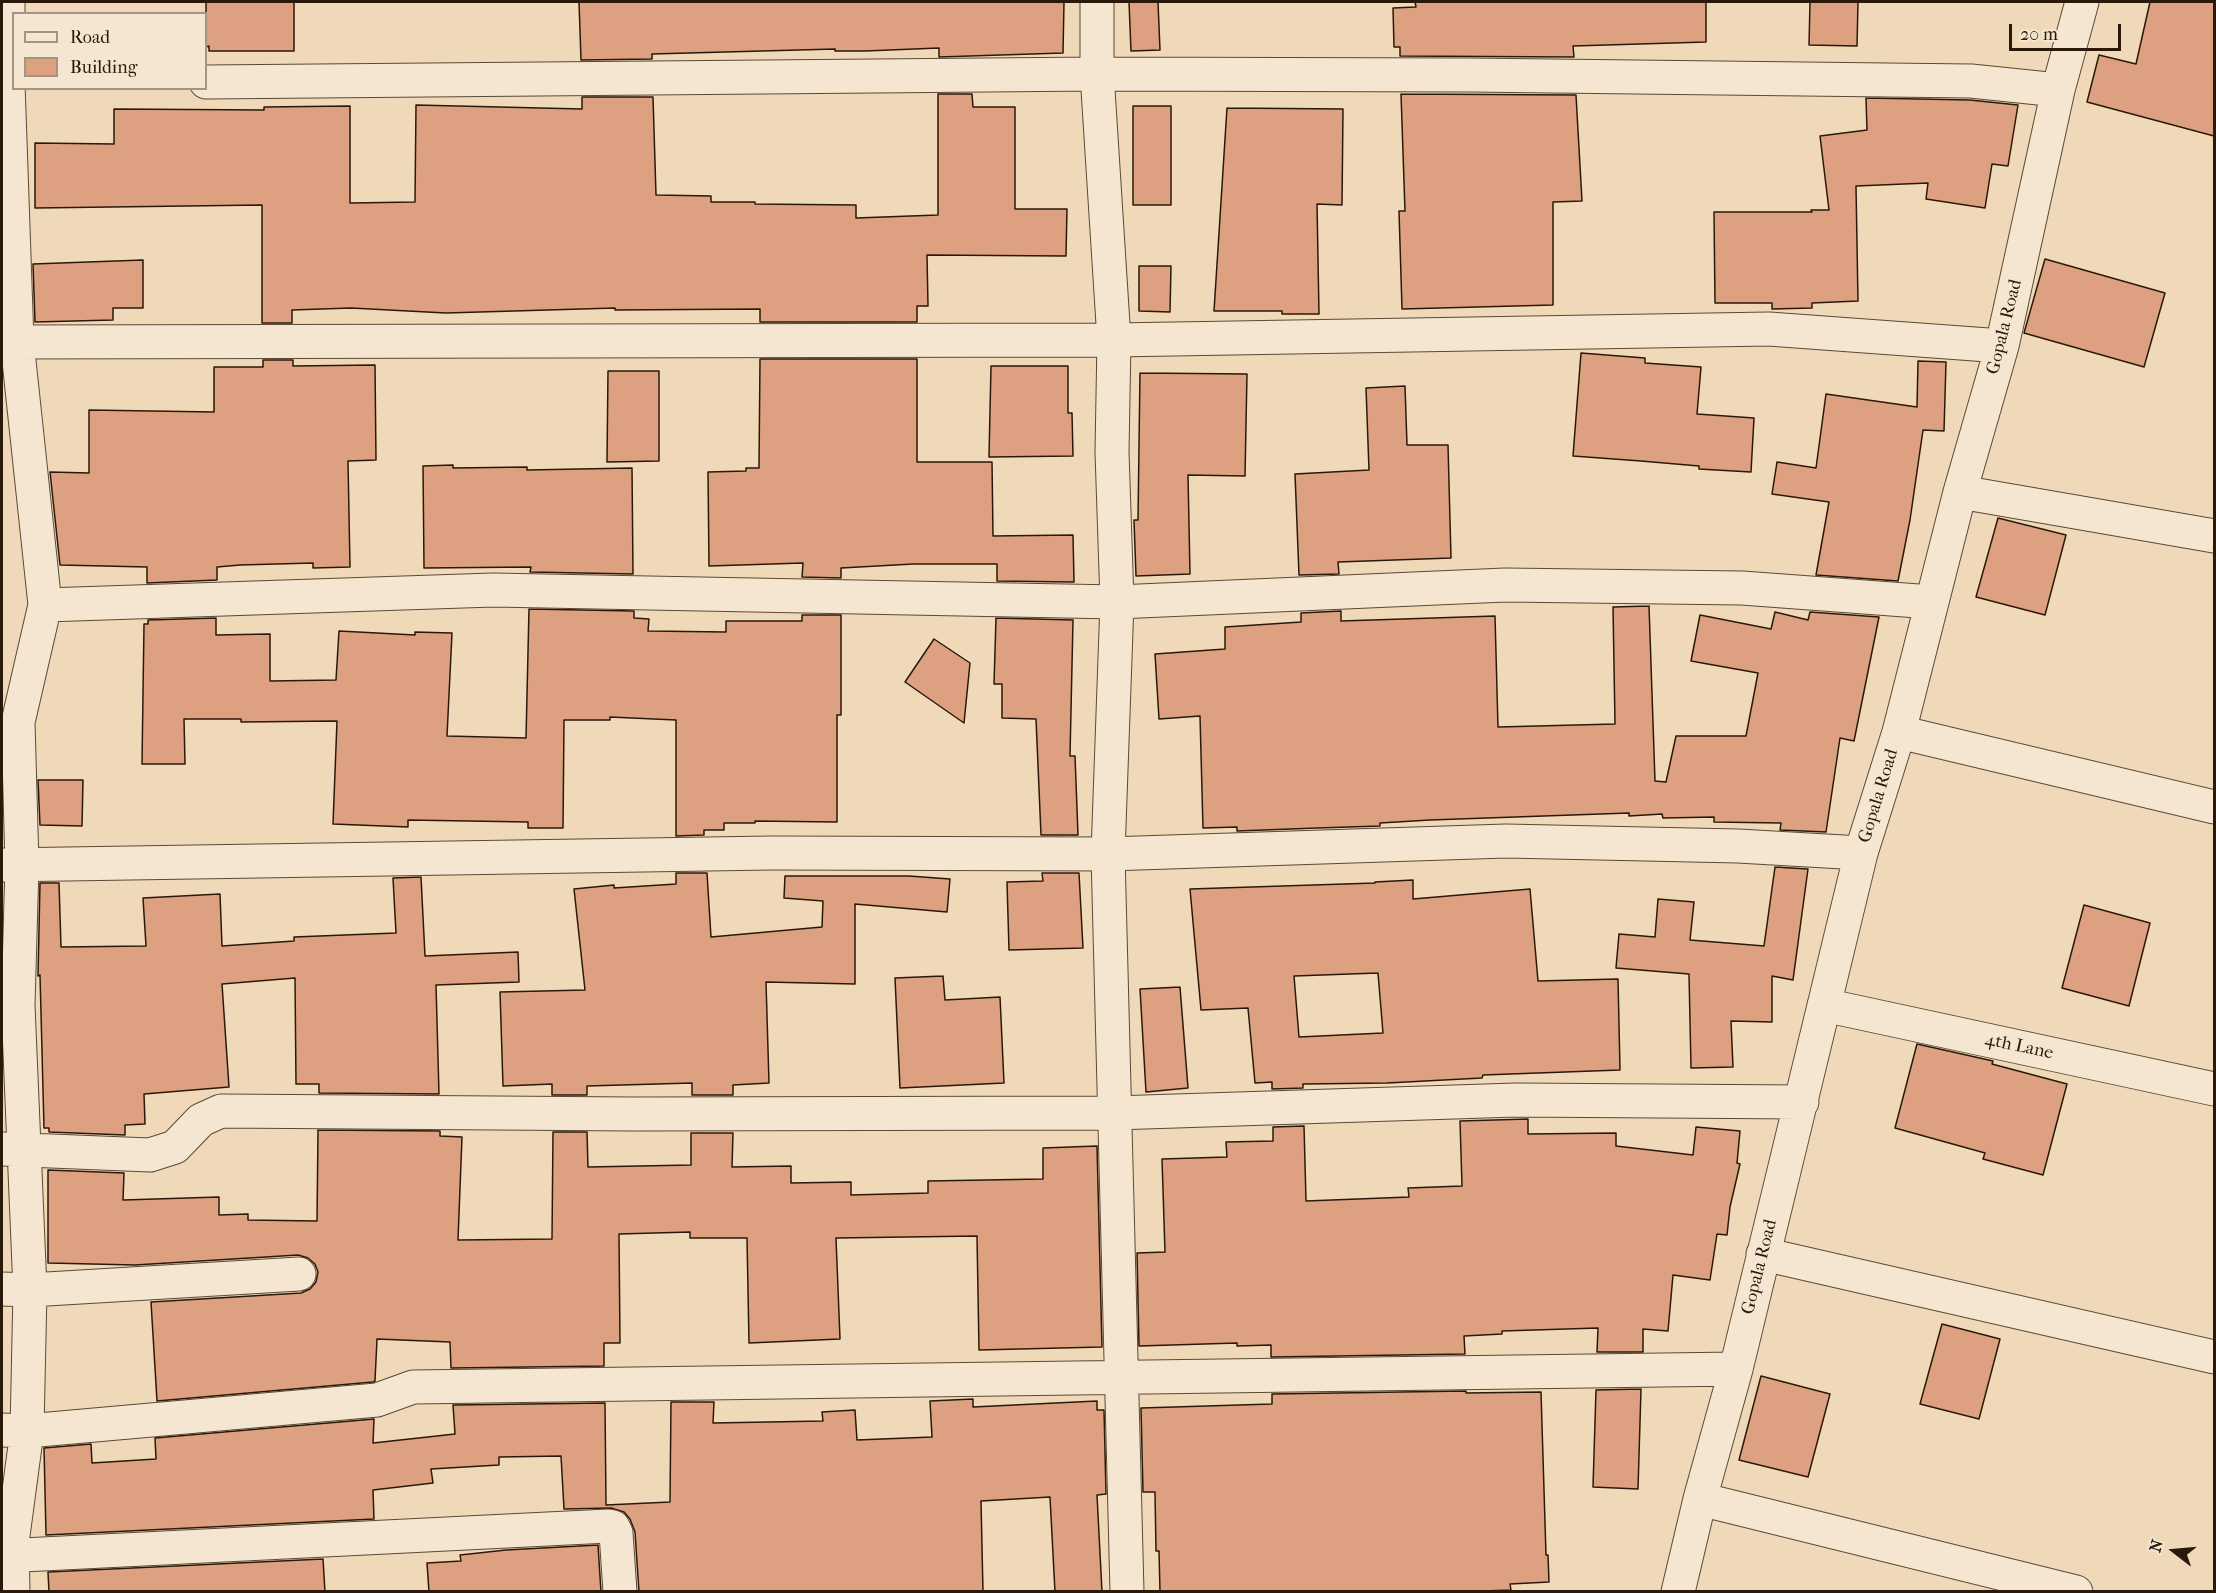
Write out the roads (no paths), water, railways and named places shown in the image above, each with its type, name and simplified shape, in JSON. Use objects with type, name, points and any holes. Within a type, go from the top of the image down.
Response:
[{"type":"street","points":[[8,2],[9,342],[45,605],[10,722],[12,865],[10,1005],[16,1290],[14,1431],[6,1556],[13,1592]]},
{"type":"street","points":[[1097,2],[1097,74],[1114,340],[1112,452],[1117,602],[1108,854],[1127,1592]]},
{"type":"street","name":"Gopala Road","points":[[1678,1592],[1700,1498],[1736,1370],[1862,853],[1899,732],[1960,492],[2002,346],[2058,90],[2082,2]]},
{"type":"street","points":[[207,82],[1097,74],[1469,75],[1971,81],[2058,90]]},
{"type":"street","points":[[9,342],[1114,340],[1769,329],[2002,346]]},
{"type":"street","points":[[1960,492],[2214,536]]},
{"type":"street","points":[[45,605],[493,590],[1117,602],[1517,585],[1742,588],[1932,602]]},
{"type":"street","points":[[1899,732],[2214,807]]},
{"type":"street","points":[[12,865],[772,853],[1108,854],[1506,842],[1738,846],[1862,853]]},
{"type":"street","name":"4th Lane","points":[[1824,1005],[2214,1089]]},
{"type":"street","points":[[12,1149],[150,1155],[175,1147],[201,1120],[221,1111],[634,1114],[1114,1113],[1516,1100],[1802,1102]]},
{"type":"street","points":[[1763,1254],[2214,1357]]},
{"type":"street","points":[[16,1290],[299,1274]]},
{"type":"street","points":[[14,1431],[377,1400],[413,1387],[1736,1370]]},
{"type":"street","points":[[1700,1498],[2000,1583],[2076,1592]]},
{"type":"street","points":[[6,1556],[608,1526],[613,1527],[616,1533],[620,1592]]}]
